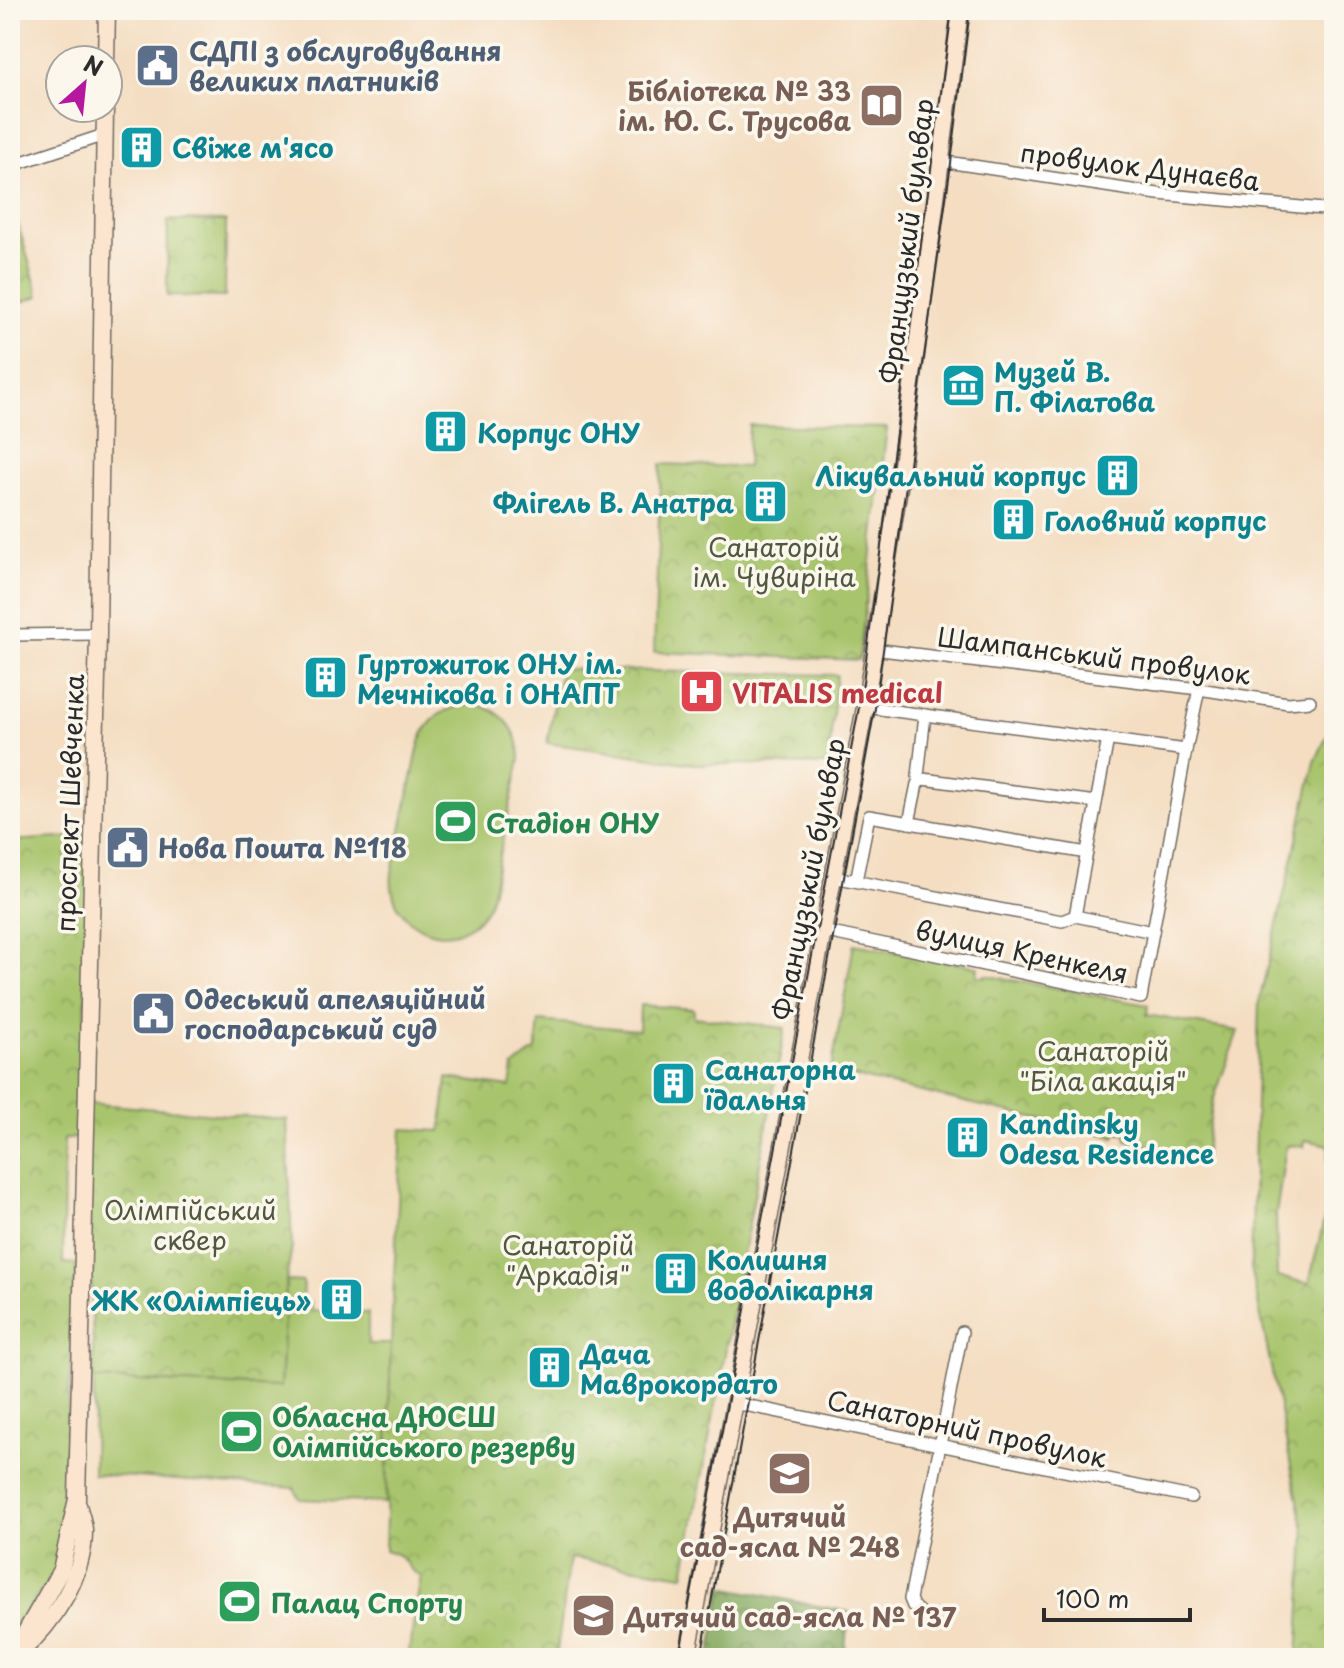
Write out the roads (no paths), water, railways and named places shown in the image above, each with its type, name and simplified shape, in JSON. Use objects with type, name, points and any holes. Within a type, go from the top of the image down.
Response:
[{"type":"street","points":[[106,44],[107,10]]},
{"type":"street","name":"Французький бульвар","points":[[687,1658],[865,707],[902,466],[960,10]]},
{"type":"street","name":"проспект Шевченка","points":[[12,1658],[61,1570],[77,1499],[98,634],[104,124]]},
{"type":"street","points":[[10,166],[104,135]]},
{"type":"street","name":"провулок Дунаєва","points":[[940,161],[1158,194],[1334,210]]},
{"type":"street","points":[[10,635],[98,634]]},
{"type":"street","name":"Шампанський провулок","points":[[873,649],[1288,703],[1310,701]]},
{"type":"street","name":"вулиця Кренкеля","points":[[822,931],[1141,998],[1199,689]]},
{"type":"street","points":[[865,707],[1186,750]]},
{"type":"street","points":[[909,823],[920,780],[925,715]]},
{"type":"street","points":[[1075,916],[1108,739]]},
{"type":"street","points":[[920,780],[1096,802]]},
{"type":"street","points":[[850,880],[857,876],[869,816],[1087,853]]},
{"type":"street","points":[[833,877],[1062,921],[1075,916],[1153,932]]},
{"type":"street","points":[[930,1622],[910,1599],[962,1332]]},
{"type":"street","name":"Санаторний провулок","points":[[735,1403],[1191,1497]]},
{"type":"tram line","points":[[679,1658],[861,697],[952,10]]},
{"type":"tram line","points":[[701,1658],[875,708],[970,10]]},
{"type":"place","name":"СДПІ з обслуговування великих платників","points":[[158,65]]},
{"type":"place","name":"Бібліотека № 33 ім. Ю. С. Трусова","points":[[882,105]]},
{"type":"place","name":"Свіже м'ясо","points":[[141,147]]},
{"type":"place","name":"Музей В. П. Філатова","points":[[963,386]]},
{"type":"place","name":"Корпус ОНУ","points":[[446,432]]},
{"type":"place","name":"Лікувальний корпус","points":[[1117,475]]},
{"type":"place","name":"Флігель В. Анатра","points":[[765,502]]},
{"type":"place","name":"Головний корпус","points":[[1013,520]]},
{"type":"place","name":"Гуртожиток ОНУ ім. Мечнікова і ОНАПТ","points":[[326,678]]},
{"type":"place","name":"VITALIS medical","points":[[701,692]]},
{"type":"place","name":"Стадіон ОНУ","points":[[455,822]]},
{"type":"place","name":"Нова Пошта №118","points":[[127,847]]},
{"type":"place","name":"Одеський апеляційний господарський суд","points":[[153,1013]]},
{"type":"place","name":"Санаторна їдальня","points":[[674,1084]]},
{"type":"place","name":"Kandinsky Odesa Residence","points":[[968,1138]]},
{"type":"place","name":"Колишня водолікарня","points":[[676,1274]]},
{"type":"place","name":"ЖК «Олімпієць»","points":[[342,1300]]},
{"type":"place","name":"Дача Маврокордато","points":[[549,1368]]},
{"type":"place","name":"Обласна ДЮСШ Олімпійського резерву","points":[[241,1431]]},
{"type":"place","name":"Дитячий сад-ясла № 248","points":[[790,1473]]},
{"type":"place","name":"Палац Спорту","points":[[240,1602]]},
{"type":"place","name":"Дитячий сад-ясла № 137","points":[[593,1616]]},
{"type":"park label","name":"Санаторій ім. Чувиріна","points":[[774,561]]},
{"type":"park label","name":"Санаторій \"Біла акація\"","points":[[1103,1065]]},
{"type":"park label","name":"Олімпійський сквер","points":[[190,1224]]},
{"type":"park label","name":"Санаторій \"Аркадія\"","points":[[568,1259]]}]
